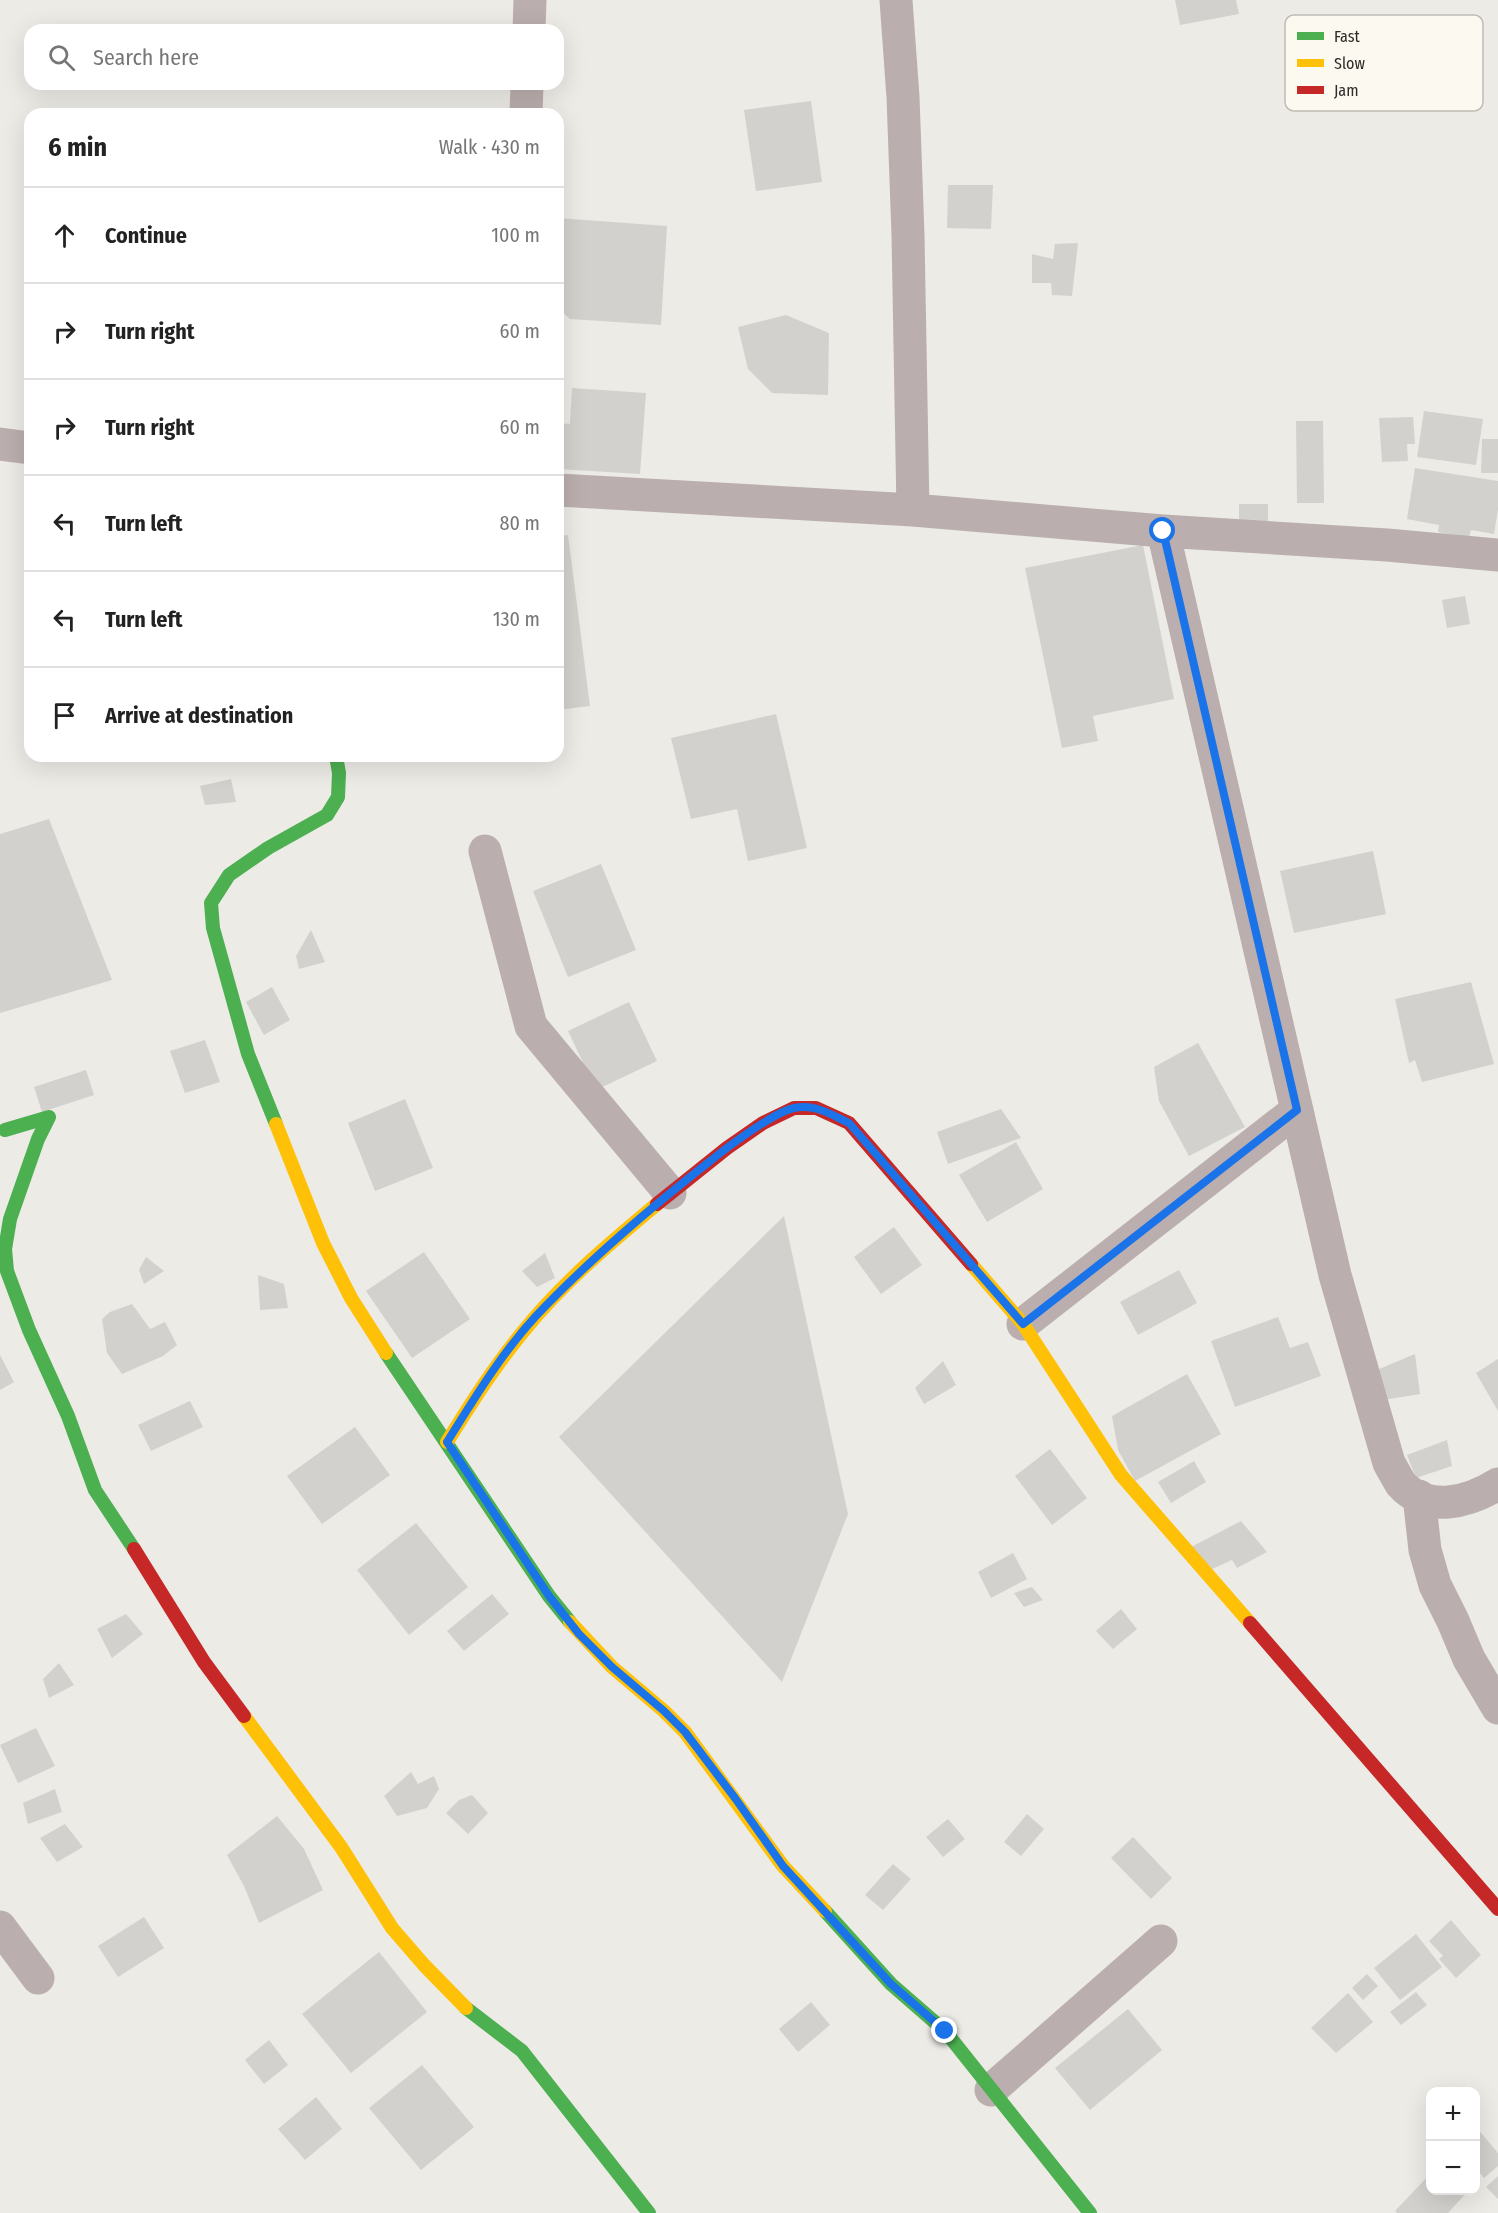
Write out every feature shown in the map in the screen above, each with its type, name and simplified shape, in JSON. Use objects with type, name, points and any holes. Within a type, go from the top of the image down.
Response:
[{"type":"street","points":[[529,24],[530,0]]},
{"type":"street","points":[[896,0],[903,97],[908,235],[913,510]]},
{"type":"street","points":[[526,108],[527,90]]},
{"type":"street","points":[[0,444],[24,447]]},
{"type":"street","points":[[564,490],[913,510],[1498,555]]},
{"type":"street","points":[[1163,531],[1335,1275],[1389,1463],[1402,1484],[1419,1496],[1438,1503],[1457,1503],[1498,1484]]},
{"type":"street","points":[[337,762],[338,797],[327,815],[268,848],[229,875],[211,903],[213,928],[248,1054],[323,1243],[351,1298],[549,1596],[579,1634],[612,1667],[685,1732],[783,1866],[891,1984],[945,2031],[1090,2213]]},
{"type":"street","points":[[485,851],[531,1026],[670,1192]]},
{"type":"street","points":[[447,1442],[484,1383],[535,1317],[598,1255],[670,1192],[726,1149],[792,1108],[816,1107],[849,1123],[1023,1324],[1120,1475],[1498,1909]]},
{"type":"street","points":[[1023,1324],[1297,1110]]},
{"type":"street","points":[[4,1130],[49,1117],[38,1139],[10,1219],[4,1250],[6,1271],[29,1330],[68,1416],[95,1490],[143,1562],[204,1662],[341,1847],[392,1928],[460,2003],[522,2051],[649,2213]]},
{"type":"street","points":[[1419,1496],[1425,1550],[1435,1585],[1469,1659],[1498,1708]]},
{"type":"street","points":[[0,1927],[38,1978]]},
{"type":"street","points":[[991,2090],[1161,1941]]},
{"type":"building","points":[[1175,0],[1236,0],[1239,14],[1180,25]]},
{"type":"building","points":[[811,101],[822,182],[756,191],[744,110]]},
{"type":"building","points":[[948,185],[993,185],[991,229],[947,228]]},
{"type":"building","points":[[564,218],[667,226],[661,325],[570,319],[564,314]]},
{"type":"building","points":[[1078,243],[1072,296],[1052,295],[1051,283],[1032,283],[1032,254],[1053,259],[1055,244]]},
{"type":"building","points":[[786,315],[829,333],[828,395],[772,393],[748,369],[738,327]]},
{"type":"building","points":[[572,388],[646,393],[640,474],[564,469],[564,424],[570,424]]},
{"type":"building","points":[[1424,411],[1483,419],[1476,465],[1417,457]]},
{"type":"building","points":[[1413,417],[1415,444],[1407,444],[1408,461],[1382,462],[1379,418]]},
{"type":"building","points":[[1296,421],[1323,421],[1324,503],[1297,503]]},
{"type":"building","points":[[1482,439],[1498,439],[1498,473],[1481,473]]},
{"type":"building","points":[[1415,468],[1498,481],[1498,509],[1494,534],[1471,530],[1469,538],[1438,532],[1439,525],[1407,519]]},
{"type":"building","points":[[1239,504],[1268,504],[1268,528],[1239,528]]},
{"type":"building","points":[[564,535],[568,535],[590,706],[564,709]]},
{"type":"building","points":[[1143,545],[1174,699],[1093,716],[1098,741],[1062,748],[1025,568]]},
{"type":"building","points":[[1465,596],[1470,624],[1447,628],[1442,600]]},
{"type":"building","points":[[776,714],[807,848],[748,861],[737,809],[691,819],[671,738]]},
{"type":"building","points":[[231,779],[236,802],[205,805],[200,786]]},
{"type":"building","points":[[49,819],[112,980],[0,1013],[0,834]]},
{"type":"building","points":[[1373,851],[1386,914],[1294,933],[1280,871]]},
{"type":"building","points":[[601,864],[636,950],[568,977],[533,891]]},
{"type":"building","points":[[311,930],[325,962],[299,969],[296,956]]},
{"type":"building","points":[[1471,982],[1494,1064],[1422,1082],[1415,1060],[1409,1063],[1395,999]]},
{"type":"building","points":[[272,987],[290,1020],[264,1035],[246,1002]]},
{"type":"building","points":[[629,1002],[657,1061],[596,1090],[568,1031]]},
{"type":"building","points":[[205,1040],[220,1082],[185,1093],[170,1051]]},
{"type":"building","points":[[1198,1043],[1245,1127],[1189,1156],[1159,1101],[1154,1067]]},
{"type":"building","points":[[86,1070],[94,1095],[42,1112],[34,1087]]},
{"type":"building","points":[[405,1099],[433,1168],[375,1191],[348,1123]]},
{"type":"building","points":[[1001,1109],[1021,1138],[948,1164],[937,1132]]},
{"type":"building","points":[[1016,1142],[1043,1189],[987,1222],[959,1175]]},
{"type":"building","points":[[784,1216],[848,1514],[782,1682],[559,1437]]},
{"type":"building","points":[[894,1227],[922,1265],[881,1294],[854,1257]]},
{"type":"building","points":[[424,1252],[470,1319],[412,1358],[366,1291]]},
{"type":"building","points":[[545,1253],[555,1278],[537,1287],[522,1271]]},
{"type":"building","points":[[146,1257],[164,1271],[144,1284],[139,1270]]},
{"type":"building","points":[[1179,1270],[1197,1303],[1138,1335],[1120,1302]]},
{"type":"building","points":[[258,1275],[284,1284],[288,1308],[260,1310]]},
{"type":"building","points":[[132,1304],[150,1329],[165,1322],[177,1345],[163,1356],[122,1374],[107,1353],[102,1319],[110,1312]]},
{"type":"building","points":[[1278,1317],[1290,1348],[1308,1342],[1321,1376],[1235,1407],[1211,1341]]},
{"type":"building","points":[[1415,1354],[1420,1394],[1383,1400],[1379,1369]]},
{"type":"building","points":[[0,1355],[14,1382],[0,1390]]},
{"type":"building","points":[[1498,1359],[1498,1411],[1476,1373]]},
{"type":"building","points":[[943,1361],[956,1385],[924,1404],[915,1388]]},
{"type":"building","points":[[1187,1374],[1221,1434],[1135,1481],[1118,1450],[1112,1416]]},
{"type":"building","points":[[190,1401],[203,1427],[151,1451],[138,1425]]},
{"type":"building","points":[[355,1427],[390,1475],[322,1524],[287,1476]]},
{"type":"building","points":[[1447,1440],[1452,1466],[1416,1478],[1407,1455]]},
{"type":"building","points":[[1050,1449],[1087,1498],[1052,1525],[1015,1476]]},
{"type":"building","points":[[1194,1461],[1206,1482],[1171,1503],[1158,1482]]},
{"type":"building","points":[[1241,1521],[1267,1552],[1237,1568],[1232,1560],[1212,1569],[1191,1547]]},
{"type":"building","points":[[416,1523],[468,1587],[409,1635],[357,1570]]},
{"type":"building","points":[[1013,1553],[1027,1579],[991,1598],[978,1572]]},
{"type":"building","points":[[1032,1587],[1043,1600],[1024,1607],[1014,1593]]},
{"type":"building","points":[[492,1594],[509,1614],[464,1651],[447,1631]]},
{"type":"building","points":[[1121,1609],[1137,1629],[1113,1649],[1096,1631]]},
{"type":"building","points":[[126,1614],[143,1634],[112,1658],[97,1629]]},
{"type":"building","points":[[59,1663],[74,1685],[49,1698],[43,1679]]},
{"type":"building","points":[[36,1728],[55,1766],[18,1783],[0,1745]]},
{"type":"building","points":[[411,1772],[418,1784],[434,1776],[439,1789],[427,1808],[397,1816],[384,1796]]},
{"type":"building","points":[[55,1789],[62,1812],[28,1824],[23,1803]]},
{"type":"building","points":[[472,1795],[488,1813],[468,1834],[446,1813],[459,1800]]},
{"type":"building","points":[[1027,1814],[1044,1829],[1021,1856],[1004,1842]]},
{"type":"building","points":[[277,1816],[304,1849],[323,1890],[259,1923],[244,1886],[227,1855]]},
{"type":"building","points":[[948,1819],[965,1839],[943,1857],[926,1837]]},
{"type":"building","points":[[65,1824],[83,1847],[57,1862],[40,1838]]},
{"type":"building","points":[[1133,1837],[1172,1878],[1151,1899],[1111,1858]]},
{"type":"building","points":[[893,1864],[911,1879],[883,1910],[865,1895]]},
{"type":"building","points":[[144,1917],[164,1948],[118,1977],[98,1946]]},
{"type":"building","points":[[1451,1920],[1481,1955],[1456,1978],[1439,1959],[1443,1956],[1429,1941]]},
{"type":"building","points":[[1416,1934],[1442,1967],[1400,2000],[1374,1968]]},
{"type":"building","points":[[379,1952],[427,2012],[351,2073],[302,2014]]},
{"type":"building","points":[[1367,1974],[1378,1986],[1363,2000],[1352,1988]]},
{"type":"building","points":[[1416,1992],[1427,2005],[1401,2025],[1390,2012]]},
{"type":"building","points":[[1348,1993],[1373,2022],[1336,2053],[1311,2028]]},
{"type":"building","points":[[811,2002],[830,2025],[798,2052],[779,2029]]},
{"type":"building","points":[[1128,2009],[1162,2050],[1090,2110],[1055,2068]]},
{"type":"building","points":[[269,2040],[288,2065],[264,2084],[245,2060]]},
{"type":"building","points":[[422,2065],[474,2127],[421,2170],[369,2108]]},
{"type":"building","points":[[316,2097],[342,2129],[305,2160],[278,2129]]},
{"type":"building","points":[[1480,2132],[1498,2153],[1498,2166],[1484,2178],[1480,2173]]},
{"type":"building","points":[[1498,2176],[1498,2199],[1486,2187]]},
{"type":"building","points":[[1426,2178],[1426,2195],[1464,2195],[1448,2213],[1397,2213],[1395,2211]]},
{"type":"traffic: fast","points":[[276,1124],[248,1054],[213,928],[211,903],[229,875],[268,848],[327,815],[338,797],[337,762]]},
{"type":"traffic: fast","points":[[5,1130],[49,1117],[38,1139],[10,1219],[5,1249],[7,1271],[29,1330],[68,1416],[95,1490],[134,1549]]},
{"type":"traffic: fast","points":[[386,1353],[549,1596],[570,1622]]},
{"type":"traffic: fast","points":[[825,1911],[891,1984],[945,2031],[1090,2213]]},
{"type":"traffic: fast","points":[[466,2008],[522,2051],[649,2213]]},
{"type":"traffic: slow","points":[[276,1124],[323,1243],[351,1298],[386,1353]]},
{"type":"traffic: slow","points":[[447,1442],[492,1373],[537,1315],[586,1265],[657,1204]]},
{"type":"traffic: slow","points":[[971,1264],[1023,1324],[1121,1475],[1250,1623]]},
{"type":"traffic: slow","points":[[570,1622],[612,1667],[685,1732],[783,1866],[825,1911]]},
{"type":"traffic: slow","points":[[244,1716],[341,1847],[392,1928],[466,2008]]},
{"type":"traffic: jam","points":[[657,1204],[727,1148],[763,1123],[794,1108],[816,1108],[849,1123],[971,1264]]},
{"type":"traffic: jam","points":[[134,1549],[204,1662],[244,1716]]},
{"type":"traffic: jam","points":[[1250,1623],[1498,1909]]},
{"type":"route","points":[[945,2031],[891,1984],[783,1866],[685,1732],[612,1667],[579,1634],[549,1596],[447,1442],[484,1383],[535,1317],[598,1255],[670,1192],[726,1149],[792,1108],[816,1107],[849,1123],[1023,1324],[1297,1110],[1163,531]]}]
